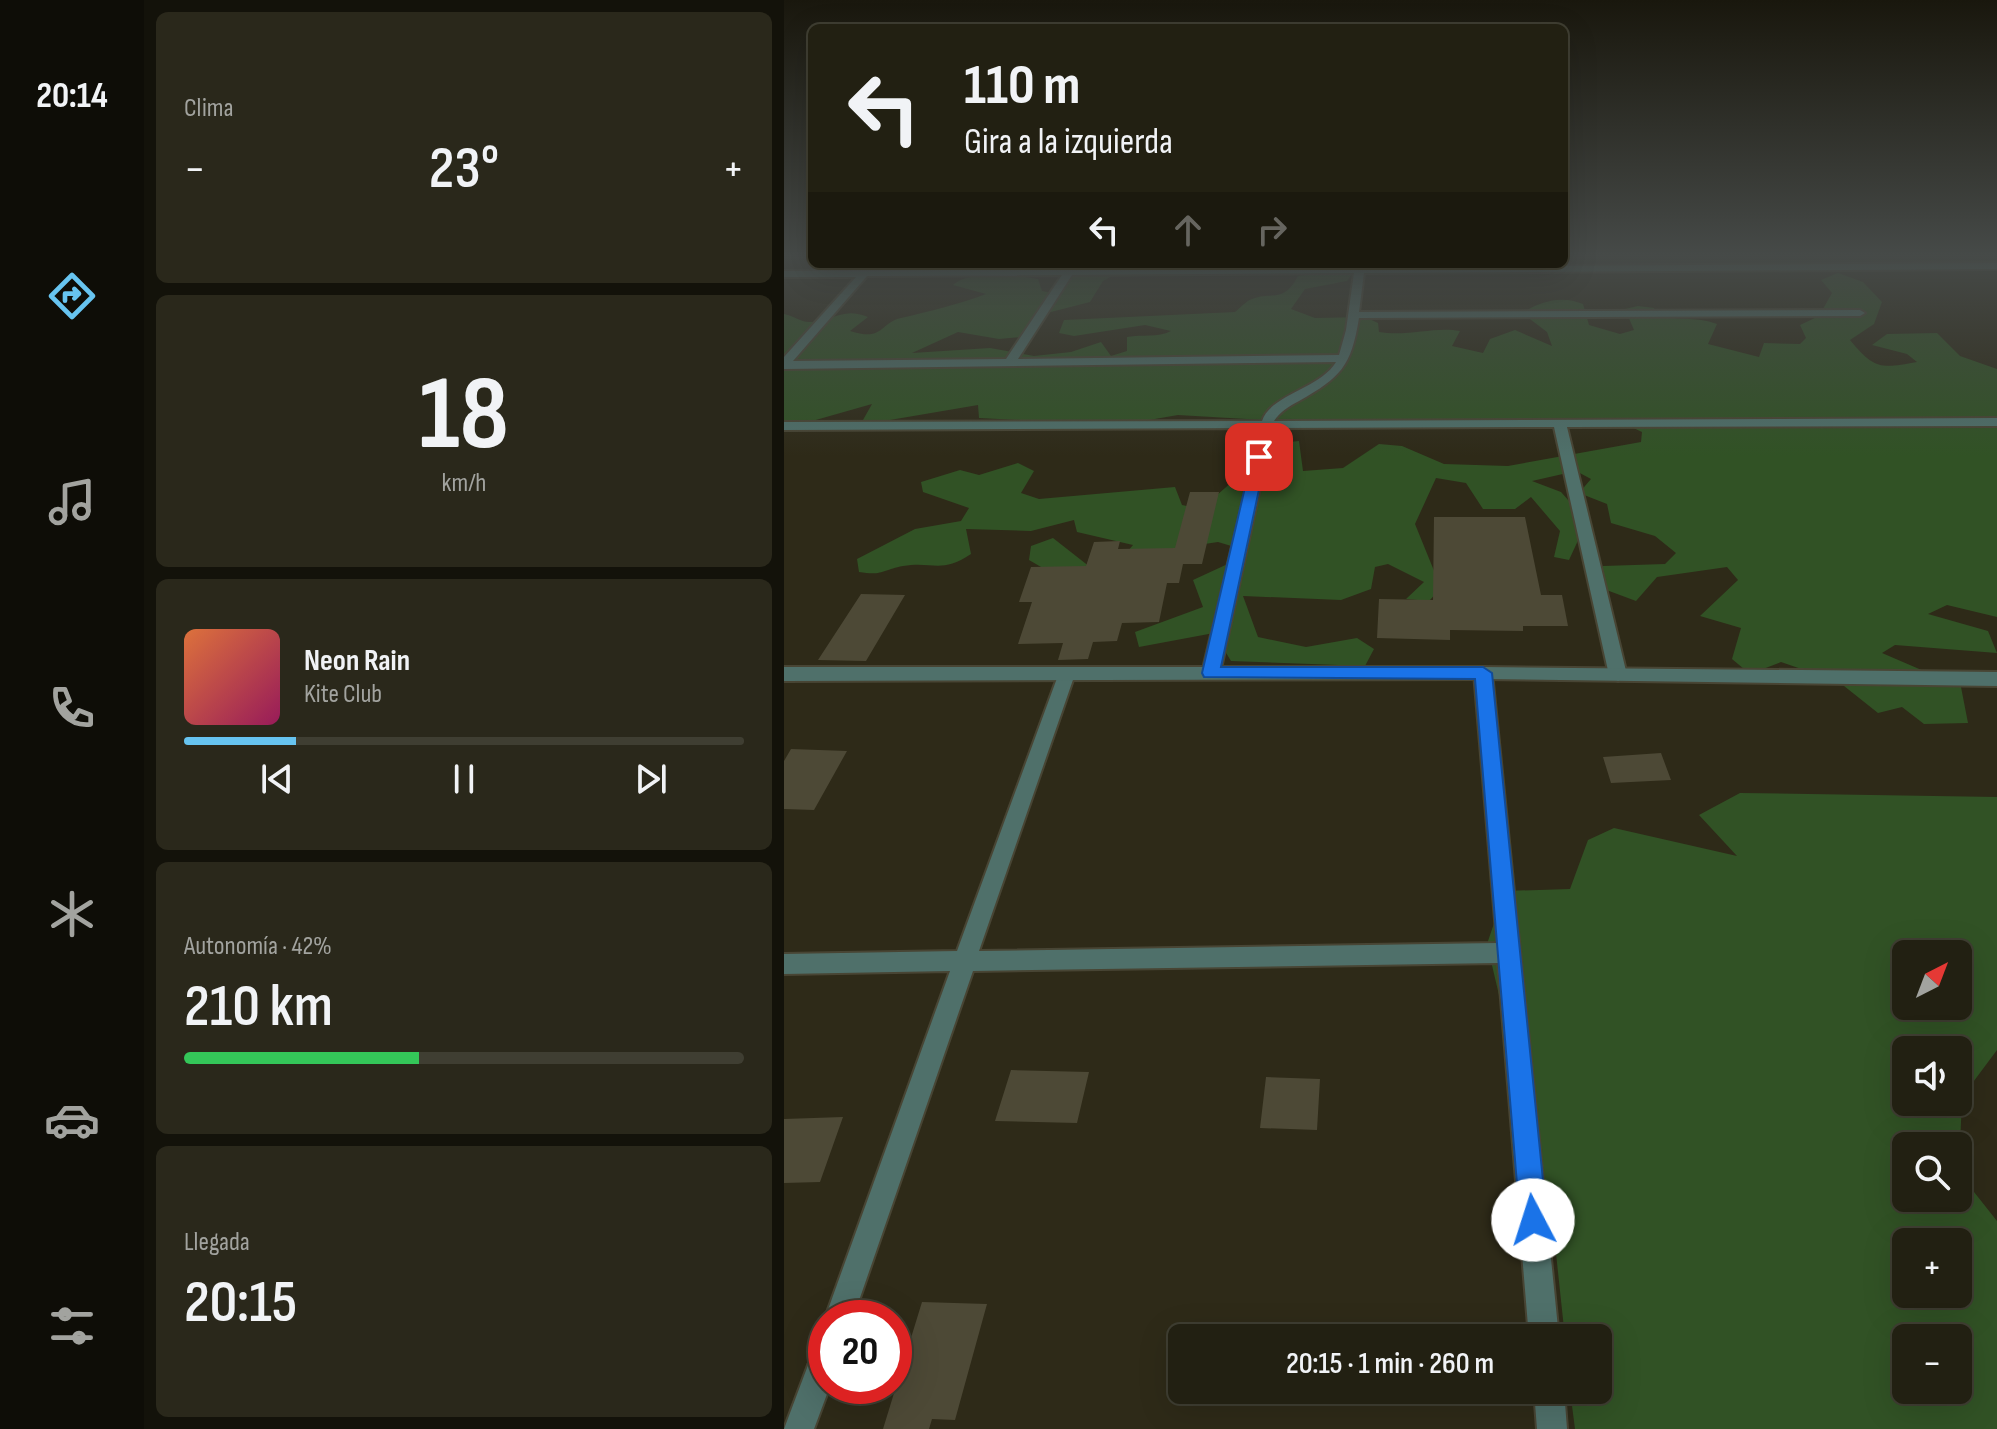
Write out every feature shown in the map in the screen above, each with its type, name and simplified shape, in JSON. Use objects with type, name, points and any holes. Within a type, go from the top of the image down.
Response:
[{"type":"street","points":[[784,674],[1483,673],[1997,679]]},
{"type":"lane","points":[[784,364],[821,323]]},
{"type":"lane","points":[[1010,362],[1036,323]]},
{"type":"lane","points":[[1211,673],[1269,416],[1281,404],[1331,379],[1345,358],[1351,323]]},
{"type":"lane","points":[[784,364],[1345,358]]},
{"type":"lane","points":[[784,426],[1997,422]]},
{"type":"lane","points":[[1560,424],[1618,675]]},
{"type":"lane","points":[[1483,673],[1543,1324]]},
{"type":"lane","points":[[845,1300],[1066,674]]},
{"type":"lane","points":[[784,964],[1509,953]]},
{"type":"lane","points":[[799,1429],[808,1404]]},
{"type":"lane","points":[[1550,1404],[1552,1429]]},
{"type":"green space","points":[[784,323],[861,323],[850,331],[869,334],[890,323],[1041,323],[1033,336],[999,339],[958,332],[912,353],[990,348],[1034,356],[1071,352],[1101,342],[1111,356],[1127,351],[1127,337],[1171,331],[1145,325],[1074,336],[1059,333],[1063,323],[1377,323],[1379,332],[1460,331],[1452,346],[1483,353],[1490,339],[1515,330],[1552,346],[1547,332],[1535,323],[1588,323],[1620,334],[1634,330],[1631,323],[1712,323],[1717,324],[1708,344],[1759,357],[1764,343],[1800,344],[1806,338],[1800,325],[1805,323],[1874,323],[1850,340],[1865,357],[1886,366],[1917,362],[1907,354],[1872,345],[1887,334],[1937,333],[1960,356],[1997,369],[1997,617],[1947,605],[1928,614],[1988,631],[1997,653],[1895,645],[1882,653],[1961,687],[1968,723],[1924,724],[1902,707],[1878,713],[1839,682],[1781,662],[1750,674],[1732,659],[1741,628],[1700,616],[1738,580],[1727,567],[1657,577],[1636,601],[1593,585],[1603,566],[1665,564],[1676,553],[1655,536],[1611,523],[1607,504],[1579,493],[1591,479],[1576,471],[1532,481],[1561,492],[1587,521],[1569,560],[1554,557],[1560,531],[1531,497],[1515,509],[1483,509],[1466,483],[1436,478],[1415,524],[1441,588],[1429,601],[1406,599],[1424,582],[1388,564],[1375,567],[1371,589],[1341,600],[1243,596],[1258,637],[1306,647],[1357,638],[1374,649],[1365,666],[1231,661],[1214,633],[1139,647],[1135,632],[1203,607],[1193,580],[1232,562],[1238,548],[1218,542],[1151,552],[1086,593],[1029,560],[1031,546],[1053,538],[1090,567],[1112,570],[1133,545],[1077,532],[1074,520],[1031,531],[966,529],[971,554],[952,564],[903,566],[878,573],[859,572],[857,559],[915,529],[961,521],[969,508],[923,492],[921,482],[960,470],[979,475],[1018,463],[1034,471],[1021,493],[1039,499],[1175,487],[1182,505],[1201,509],[1233,481],[1254,481],[1267,472],[1268,451],[1280,443],[1299,441],[1303,471],[1343,468],[1379,444],[1402,446],[1444,464],[1508,466],[1641,442],[1642,432],[1625,424],[1421,429],[1178,415],[1120,425],[979,418],[978,405],[884,421],[863,420],[872,404],[784,429]]},
{"type":"green space","points":[[1740,793],[1997,797],[1997,1050],[1972,1084],[1972,1036],[1892,1036],[1892,1116],[1961,1116],[1961,1132],[1892,1132],[1892,1212],[1972,1212],[1972,1189],[1997,1221],[1997,1429],[1575,1429],[1572,1404],[1612,1404],[1612,1324],[1564,1324],[1553,1225],[1487,944],[1505,891],[1570,889],[1588,840],[1614,828],[1737,856],[1699,815]]},
{"type":"building","points":[[1190,492],[1219,492],[1202,564],[1183,564],[1179,583],[1167,583],[1159,622],[1122,623],[1117,641],[1093,642],[1088,659],[1058,660],[1063,643],[1018,644],[1032,602],[1019,602],[1031,567],[1086,566],[1094,542],[1120,541],[1118,549],[1175,548]]},
{"type":"building","points":[[1434,517],[1525,517],[1541,595],[1562,595],[1568,626],[1523,626],[1523,631],[1450,630],[1450,640],[1377,638],[1379,599],[1433,600]]},
{"type":"building","points":[[861,594],[905,595],[866,661],[818,660]]},
{"type":"building","points":[[791,749],[847,751],[814,810],[784,809],[784,761]]},
{"type":"building","points":[[1661,753],[1671,780],[1611,783],[1603,757]]},
{"type":"building","points":[[1011,1070],[1089,1072],[1077,1123],[995,1121]]},
{"type":"building","points":[[1266,1077],[1320,1079],[1317,1130],[1260,1128]]},
{"type":"building","points":[[843,1117],[820,1182],[784,1183],[784,1119]]},
{"type":"building","points":[[922,1302],[987,1304],[955,1420],[932,1419],[929,1429],[883,1429],[891,1404],[912,1404],[912,1335]]},
{"type":"route","points":[[1259,457],[1211,673],[1483,673],[1533,1220]]}]
